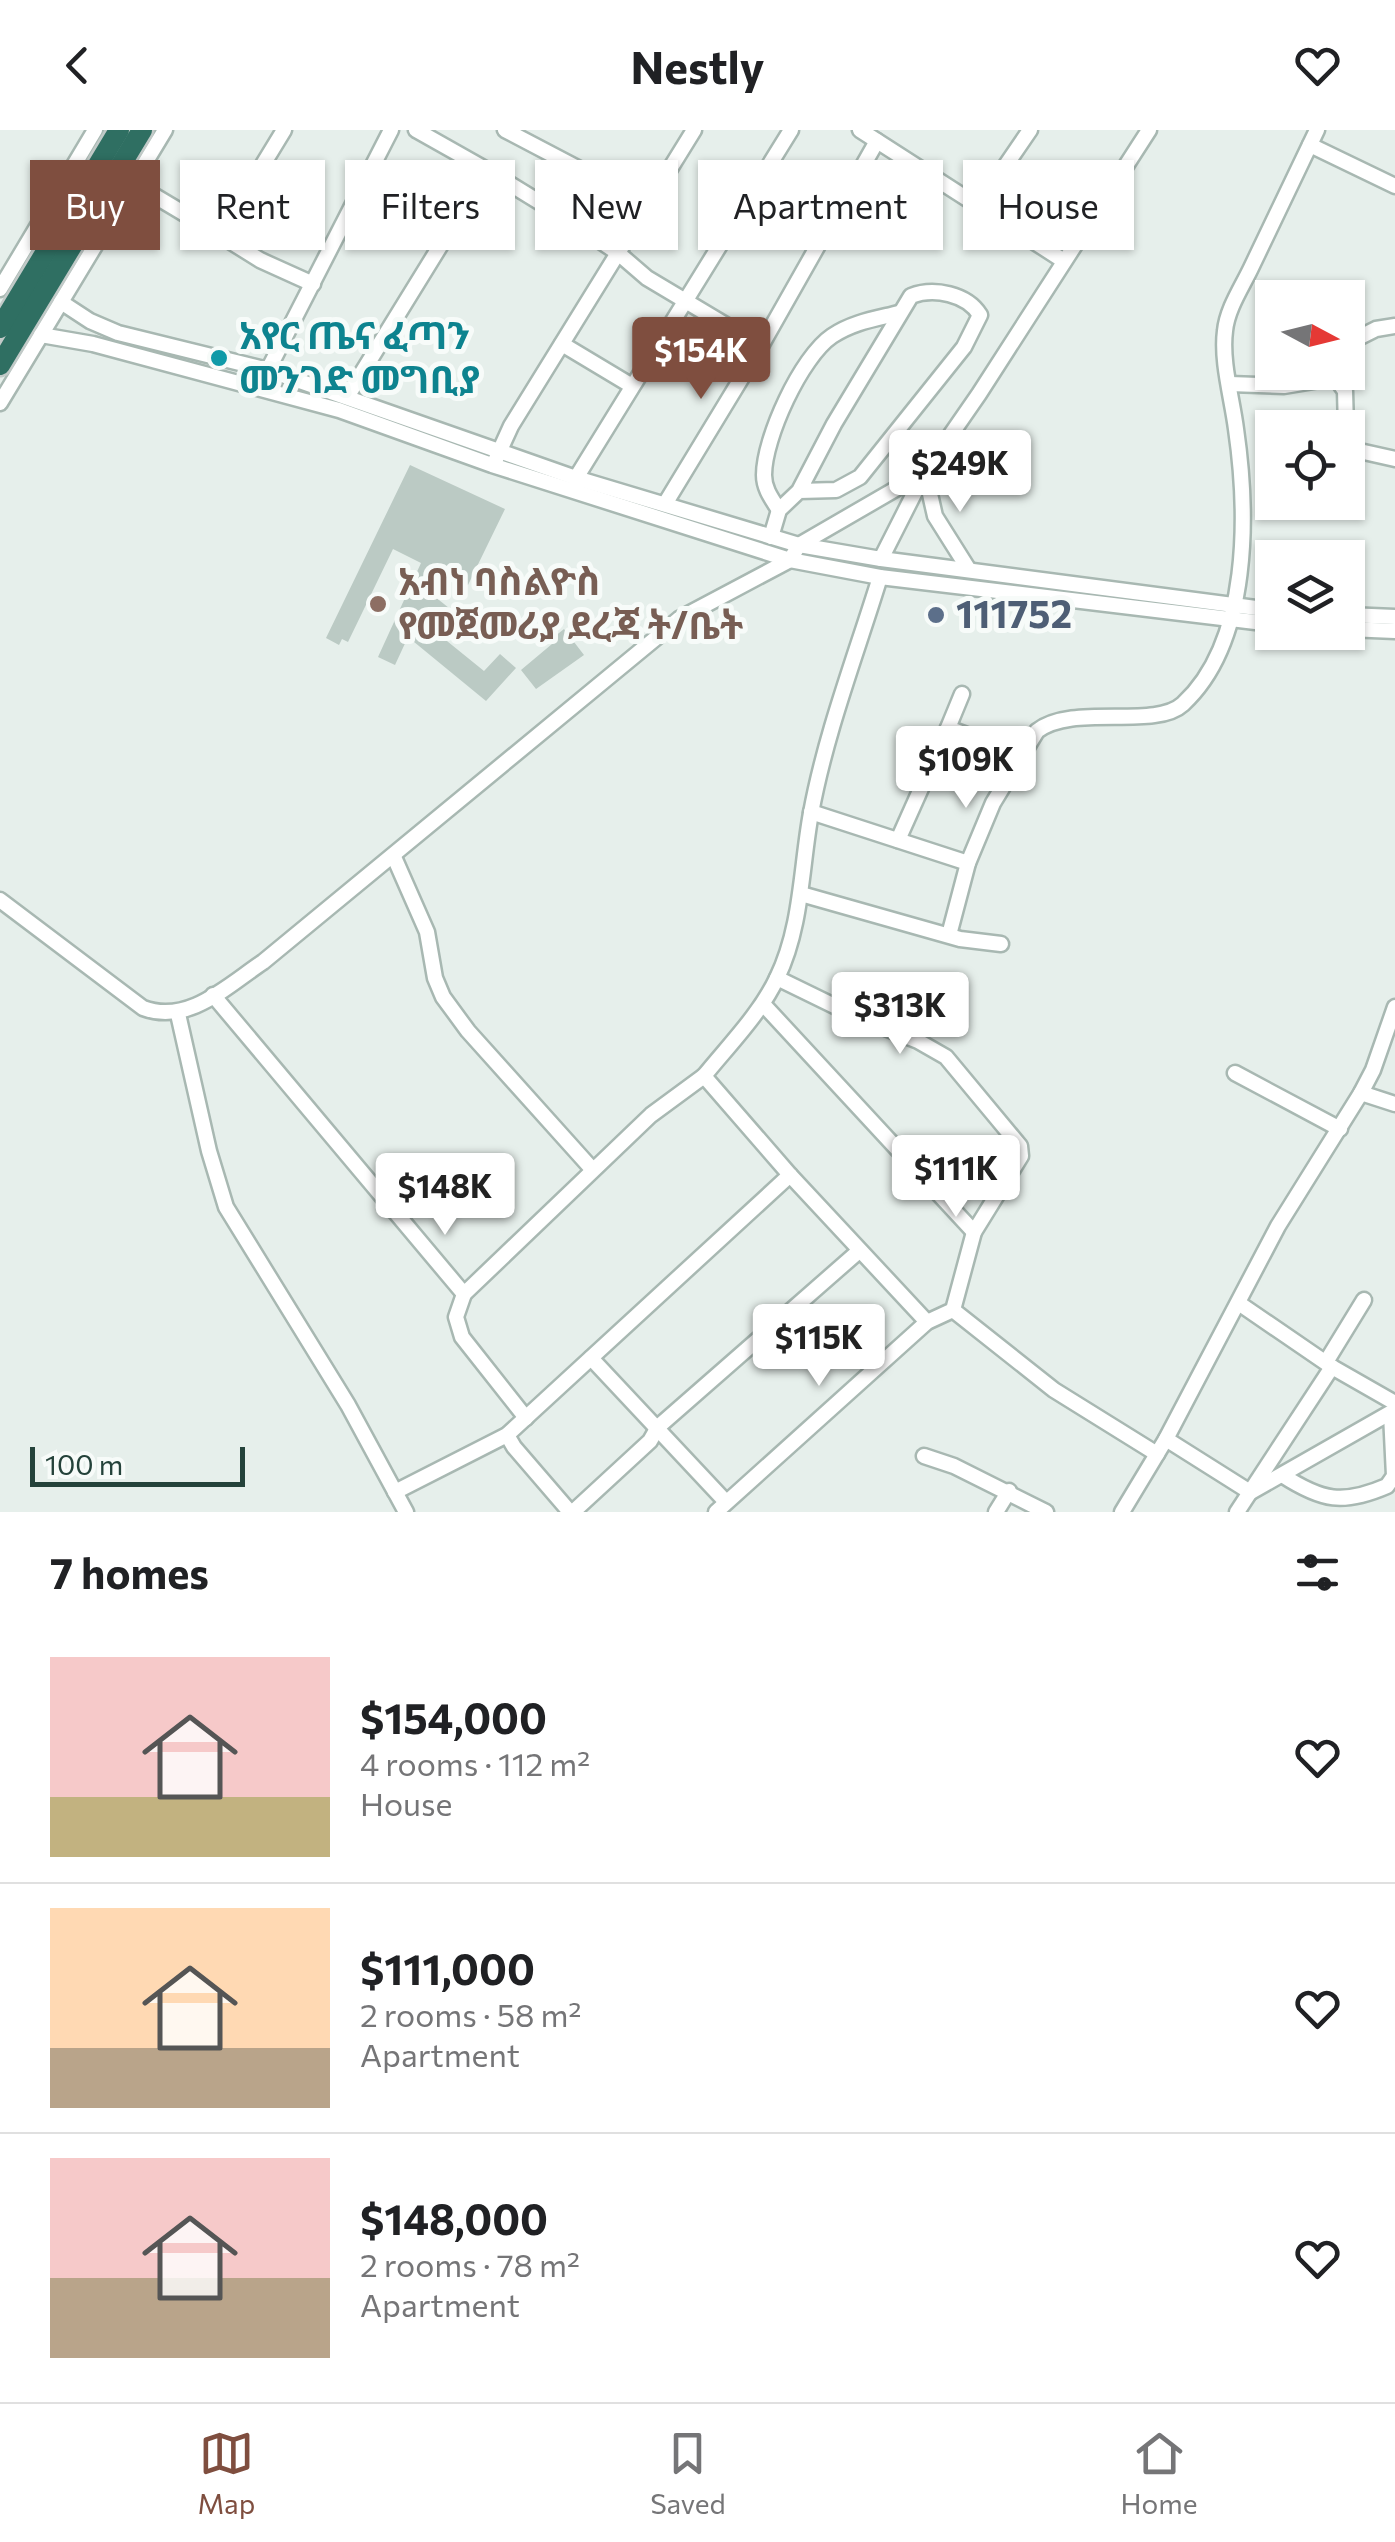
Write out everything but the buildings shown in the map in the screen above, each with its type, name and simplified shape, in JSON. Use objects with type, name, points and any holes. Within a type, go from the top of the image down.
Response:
[{"type":"highway","points":[[0,328],[119,130]]},
{"type":"highway","points":[[0,365],[142,130]]},
{"type":"street","points":[[0,290],[6,269],[95,130]]},
{"type":"street","points":[[147,160],[165,130]]},
{"type":"street","points":[[266,160],[284,130]]},
{"type":"street","points":[[268,370],[392,130]]},
{"type":"street","points":[[416,130],[469,160]]},
{"type":"street","points":[[505,130],[562,160]]},
{"type":"street","points":[[676,160],[694,130]]},
{"type":"street","points":[[576,478],[790,130]]},
{"type":"street","points":[[860,130],[963,196]]},
{"type":"street","points":[[1009,160],[1029,130]]},
{"type":"street","points":[[880,559],[925,472],[1149,130]]},
{"type":"street","points":[[949,935],[968,864],[993,803],[1037,731],[1046,725],[1098,716],[1166,714],[1180,708],[1213,663],[1232,612],[1243,542],[1243,477],[1224,328],[1317,130]]},
{"type":"street","points":[[666,504],[877,140]]},
{"type":"street","points":[[1310,145],[1395,186]]},
{"type":"street","points":[[515,188],[618,253],[647,278],[761,346]]},
{"type":"street","points":[[0,403],[92,250]]},
{"type":"street","points":[[244,250],[313,284]]},
{"type":"street","points":[[347,398],[438,250]]},
{"type":"street","points":[[492,466],[620,250]]},
{"type":"street","points":[[1047,250],[1064,261]]},
{"type":"street","points":[[771,537],[779,510],[799,491],[911,296],[920,293],[962,298],[974,306],[980,315],[964,348],[860,477],[836,490],[799,491]]},
{"type":"street","points":[[61,302],[118,333],[268,370],[576,478],[798,545],[1232,612],[1255,619]]},
{"type":"street","points":[[779,510],[767,492],[764,478],[767,448],[795,384],[828,339],[855,323],[899,313]]},
{"type":"street","points":[[1365,334],[1395,326]]},
{"type":"street","points":[[40,335],[93,344],[339,410],[492,466],[790,560],[880,577],[1232,612],[1255,611]]},
{"type":"street","points":[[562,344],[632,386]]},
{"type":"street","points":[[1230,384],[1255,385]]},
{"type":"street","points":[[1365,452],[1395,459]]},
{"type":"street","points":[[0,900],[144,1008],[160,1014],[178,1014],[263,962],[670,626],[790,560],[798,545],[925,472]]},
{"type":"street","points":[[925,472],[935,516],[969,570]]},
{"type":"street","points":[[526,1418],[462,1337],[456,1317],[464,1294],[651,1116],[704,1076],[778,978],[801,894],[811,812],[829,736],[880,577]]},
{"type":"street","points":[[1365,616],[1395,617]]},
{"type":"street","points":[[1365,631],[1395,632]]},
{"type":"street","points":[[898,840],[962,694]]},
{"type":"street","points":[[948,728],[1022,756]]},
{"type":"street","points":[[811,812],[968,864]]},
{"type":"street","points":[[394,857],[426,932],[443,997],[468,1031],[592,1170]]},
{"type":"street","points":[[801,894],[949,935],[1001,944]]},
{"type":"street","points":[[778,978],[935,1050],[1020,1146],[1021,1156],[974,1232],[953,1310]]},
{"type":"street","points":[[213,995],[464,1294]]},
{"type":"street","points":[[762,1004],[974,1232]]},
{"type":"street","points":[[1122,1512],[1240,1304],[1278,1226],[1361,1093],[1395,1007]]},
{"type":"street","points":[[178,1014],[208,1151],[226,1207],[348,1405],[406,1512]]},
{"type":"street","points":[[1235,1072],[1340,1129]]},
{"type":"street","points":[[704,1076],[927,1322]]},
{"type":"street","points":[[1361,1093],[1395,1104]]},
{"type":"street","points":[[394,1492],[507,1435],[790,1175]]},
{"type":"street","points":[[507,1435],[572,1512],[650,1441],[658,1428],[859,1251]]},
{"type":"street","points":[[1237,1512],[1364,1300]]},
{"type":"street","points":[[1240,1304],[1394,1409]]},
{"type":"street","points":[[591,1358],[658,1428],[721,1507],[927,1322],[953,1310]]},
{"type":"street","points":[[953,1310],[1054,1390],[1157,1454]]},
{"type":"street","points":[[1250,1492],[1394,1409]]},
{"type":"street","points":[[1282,1476],[1330,1500],[1387,1486],[1394,1476],[1394,1409]]},
{"type":"street","points":[[1166,1439],[1250,1492]]},
{"type":"street","points":[[924,1456],[954,1466],[1046,1512]]},
{"type":"street","points":[[996,1512],[1009,1492]]},
{"type":"place","name":"አየር ጤና ፈጣን መንገድ መግቢያ","points":[[219,358]]},
{"type":"place","name":"አብነ ባስልዮስ የመጀመሪያ ደረጃ ት/ቤት","points":[[378,604]]},
{"type":"place","name":"111752","points":[[936,615]]}]
